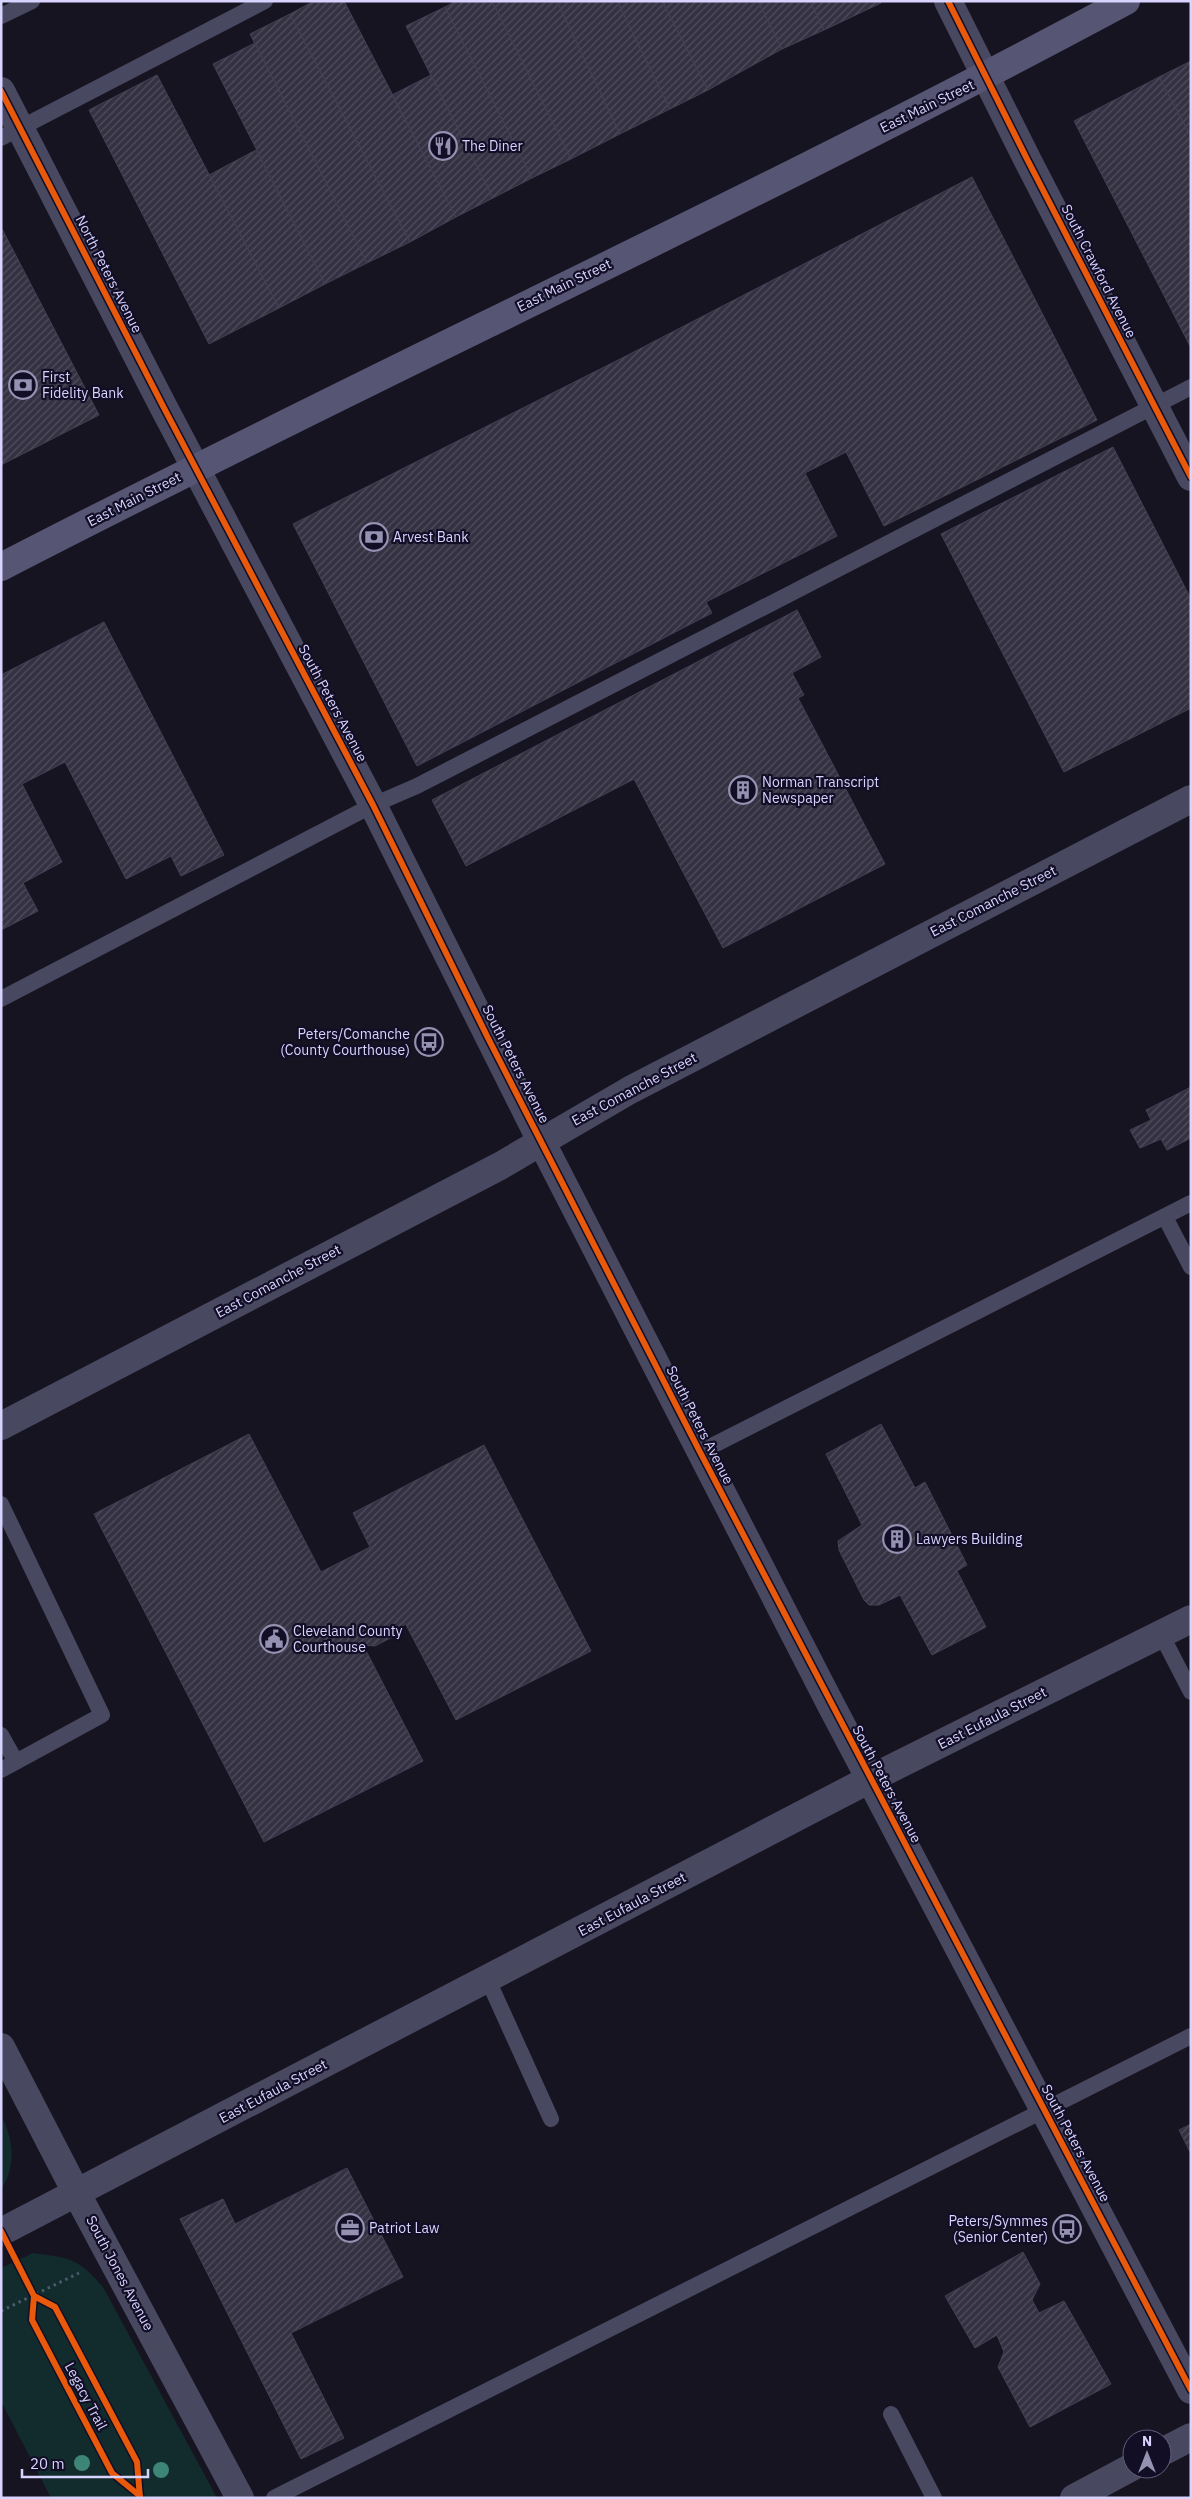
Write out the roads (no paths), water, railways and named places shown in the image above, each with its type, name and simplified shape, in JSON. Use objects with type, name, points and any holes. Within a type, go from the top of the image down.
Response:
[{"type":"main road","name":"East Main Street","points":[[1,567],[195,468],[986,76],[1126,1]]},
{"type":"street","name":"South Crawford Avenue","points":[[948,1],[1191,477]]},
{"type":"street","name":"North Peters Avenue","points":[[1,91],[11,134],[195,468]]},
{"type":"street","name":"South Peters Avenue","points":[[195,468],[373,805],[541,1141],[700,1452],[1191,2390]]},
{"type":"street","name":"East Comanche Street","points":[[1,1426],[500,1166],[630,1090],[1191,799]]},
{"type":"street","name":"East Eufaula Street","points":[[1,2232],[488,1980],[870,1779],[1191,1619]]},
{"type":"street","name":"South Jones Avenue","points":[[1,2047],[77,2194],[240,2498]]},
{"type":"street","points":[[1172,2447],[1191,2437]]},
{"type":"street","points":[[1074,2498],[1122,2472]]},
{"type":"lane","points":[[1,16],[32,1]]},
{"type":"lane","points":[[11,134],[265,1]]},
{"type":"lane","points":[[1,999],[373,805],[426,781],[1191,386]]},
{"type":"lane","points":[[700,1452],[1191,1203]]},
{"type":"lane","points":[[1165,1217],[1191,1266]]},
{"type":"lane","points":[[1,1770],[102,1715],[4,1514]]},
{"type":"lane","points":[[1161,1634],[1191,1692]]},
{"type":"lane","points":[[1,1735],[16,1762]]},
{"type":"lane","points":[[488,1980],[551,2119]]},
{"type":"lane","points":[[274,2498],[1191,2036]]},
{"type":"lane","points":[[891,2414],[934,2498]]},
{"type":"place","name":"The Diner","points":[[443,146]]},
{"type":"place","name":"First Fidelity Bank","points":[[23,385]]},
{"type":"place","name":"Arvest Bank","points":[[374,537]]},
{"type":"place","name":"Norman Transcript Newspaper","points":[[743,790]]},
{"type":"place","name":"Peters/Comanche (County Courthouse)","points":[[429,1042]]},
{"type":"place","name":"Lawyers Building","points":[[897,1539]]},
{"type":"place","name":"Cleveland County Courthouse","points":[[274,1639]]},
{"type":"place","name":"Patriot Law","points":[[350,2228]]},
{"type":"place","name":"Peters/Symmes (Senior Center)","points":[[1067,2229]]}]
